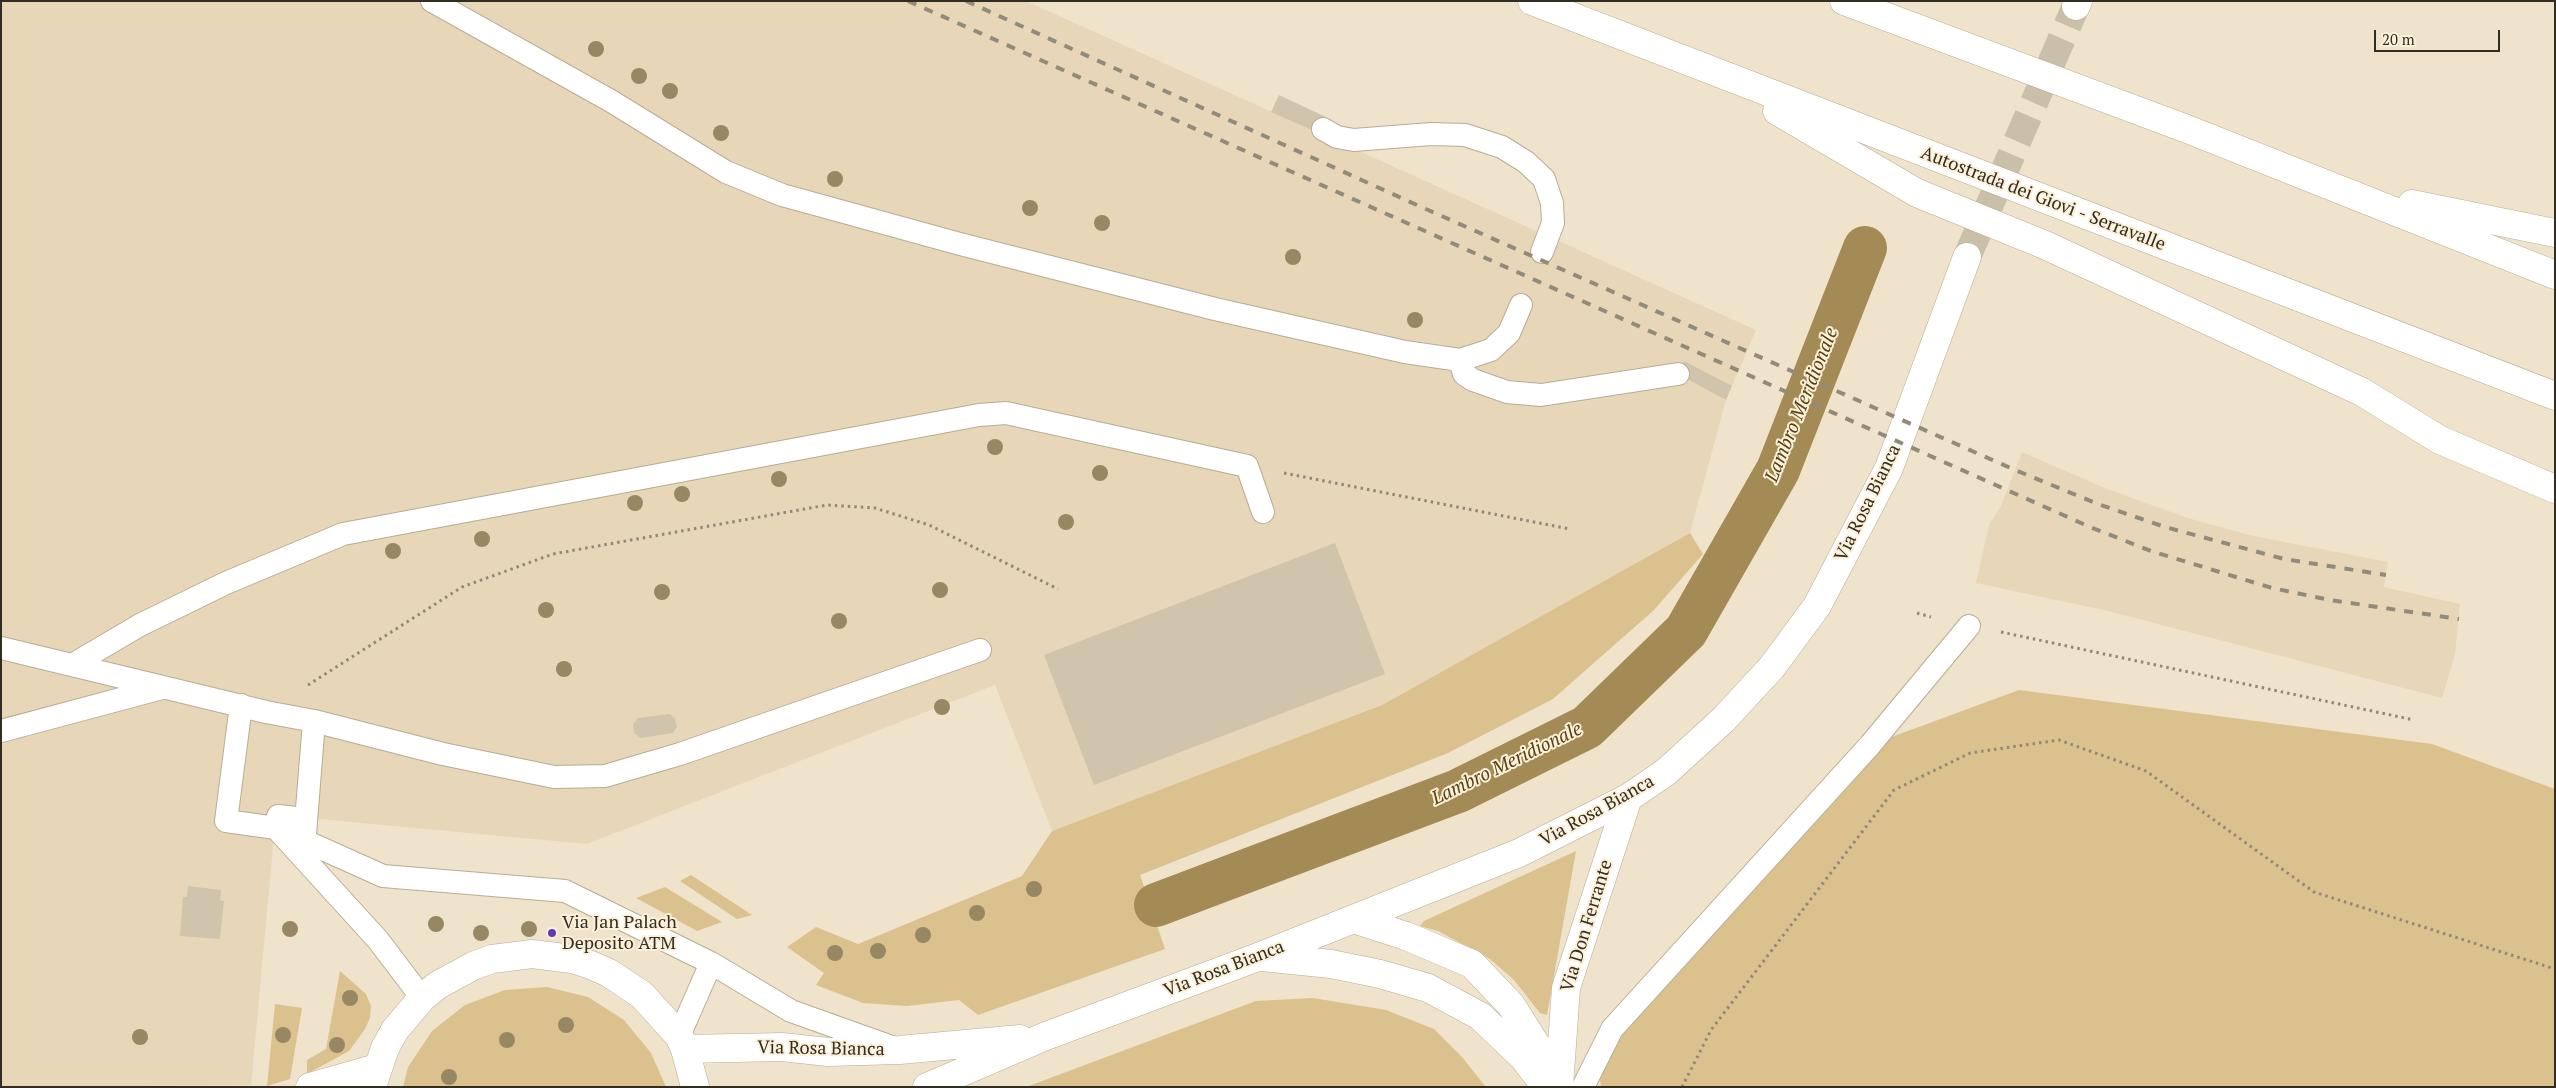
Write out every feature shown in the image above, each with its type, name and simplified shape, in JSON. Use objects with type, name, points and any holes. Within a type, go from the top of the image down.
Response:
[{"type":"main road","name":"Autostrada dei Giovi - Serravalle","points":[[1532,1],[2555,396]]},
{"type":"main road","points":[[1844,1],[2347,191],[2555,275]]},
{"type":"main road","points":[[1707,70],[1917,193],[2045,245],[2100,270],[2362,392],[2440,440],[2555,489]]},
{"type":"main road","points":[[2347,191],[2555,232]]},
{"type":"main road","name":"Via Rosa Bianca","points":[[927,1087],[1046,1036],[1258,957],[1519,853],[1628,798],[1666,772],[1724,719],[1772,667],[1817,606],[1889,468],[1967,257]]},
{"type":"main road","name":"Via Don Ferrante","points":[[1559,1087],[1566,988],[1628,798]]},
{"type":"main road","points":[[1353,919],[1406,936],[1472,964],[1511,1004],[1538,1048],[1554,1087]]},
{"type":"main road","points":[[310,1087],[374,1077],[395,1030],[422,998],[438,985],[473,966],[512,956],[552,955],[591,965],[626,983],[642,995],[682,1043],[695,1087]]},
{"type":"main road","points":[[1258,957],[1331,964],[1380,974],[1428,988],[1480,1016],[1523,1057],[1546,1087]]},
{"type":"main road","name":"Via Rosa Bianca","points":[[682,1043],[782,1047],[828,1052],[900,1050],[1046,1036]]},
{"type":"lane","points":[[432,1],[611,101],[726,172],[782,195],[960,244],[1215,309],[1405,352],[1460,360],[1491,350],[1509,333],[1521,305]]},
{"type":"lane","points":[[1323,128],[1337,137],[1354,140],[1431,134],[1465,135],[1502,147],[1526,162],[1544,179],[1552,203],[1552,222],[1542,252]]},
{"type":"lane","points":[[1460,360],[1464,374],[1473,380],[1508,392],[1541,395],[1678,374]]},
{"type":"lane","points":[[72,665],[140,624],[218,587],[342,534],[979,415],[1006,413],[1247,466],[1263,512]]},
{"type":"lane","points":[[1584,1087],[1612,1029],[1870,744],[1969,626]]},
{"type":"lane","points":[[1,648],[266,712],[314,721],[442,754],[554,777],[604,776],[680,754],[980,650]]},
{"type":"lane","points":[[1,731],[165,687]]},
{"type":"lane","points":[[241,705],[226,820],[276,828],[378,940],[422,998]]},
{"type":"lane","points":[[306,830],[314,721]]},
{"type":"lane","points":[[276,828],[278,816],[306,830],[383,876],[565,891],[711,963],[791,1011],[900,1050]]},
{"type":"lane","points":[[682,1043],[711,963]]},
{"type":"path","points":[[1247,466],[1570,529]]},
{"type":"path","points":[[266,712],[471,584],[553,554],[827,504],[875,508],[929,525],[1058,589]]},
{"type":"path","points":[[1917,614],[2414,720]]},
{"type":"path","points":[[1682,1087],[1711,1030],[1894,790],[1970,753],[2059,740],[2146,772],[2314,892],[2555,969]]},
{"type":"shaded area","points":[[1,1],[1026,1],[1756,330],[1726,400],[1690,533],[1382,705],[1052,831],[995,685],[587,844],[276,815],[251,1085],[1,1087]]},
{"type":"shaded area","points":[[2022,452],[2107,489],[2188,518],[2249,535],[2388,562],[2384,587],[2460,604],[2455,655],[2442,698],[2108,611],[1976,583],[1989,525],[2001,506]]},
{"type":"shaded area","points":[[1690,533],[1703,554],[1654,610],[1553,699],[1448,753],[1140,875],[1165,949],[978,1015],[959,1000],[907,1006],[863,1003],[816,985],[824,973],[787,947],[816,927],[858,944],[1022,876],[1052,831],[1382,705]]},
{"type":"shaded area","points":[[2019,690],[2432,744],[2555,789],[2555,1087],[1601,1087],[1596,1047],[1870,745]]},
{"type":"shaded area","points":[[1576,851],[1547,1015],[1540,1013],[1514,980],[1490,959],[1438,931],[1420,926],[1424,921]]},
{"type":"shaded area","points":[[691,875],[752,915],[737,919],[680,881]]},
{"type":"shaded area","points":[[665,887],[722,922],[697,931],[636,898]]},
{"type":"shaded area","points":[[340,971],[366,994],[371,1006],[370,1018],[365,1029],[349,1051],[307,1074],[307,1060],[326,1049]]},
{"type":"shaded area","points":[[547,987],[588,997],[624,1020],[651,1053],[666,1087],[403,1087],[408,1067],[432,1031],[465,1005],[505,990]]},
{"type":"shaded area","points":[[1313,998],[1386,1010],[1434,1029],[1462,1057],[1486,1087],[1026,1087],[1256,1001]]},
{"type":"shaded area","points":[[275,1004],[302,1008],[290,1079],[267,1086]]},
{"type":"building","points":[[1279,95],[1328,118],[1321,134],[1271,112]]},
{"type":"building","points":[[1684,361],[1732,386],[1726,400],[1678,374]]},
{"type":"building","points":[[1335,543],[1385,674],[1094,785],[1044,655]]},
{"type":"building","points":[[670,714],[675,719],[677,727],[673,733],[640,738],[634,733],[633,724],[638,718]]},
{"type":"building","points":[[188,886],[221,890],[220,900],[224,901],[220,939],[180,936],[183,897],[187,897]]},
{"type":"waterway","name":"Lambro Meridionale","points":[[1156,905],[1458,791],[1587,727],[1686,631],[1778,470],[1865,248]]},
{"type":"tunnel","points":[[1967,257],[2076,6]]},
{"type":"railway","points":[[908,1],[2090,527],[2151,551],[2272,588],[2330,600],[2459,619]]},
{"type":"railway","points":[[966,1],[1428,210],[2015,470],[2098,504],[2165,527],[2284,559],[2386,575]]},
{"type":"place","name":"Via Jan Palach Deposito ATM","points":[[552,933]]}]
